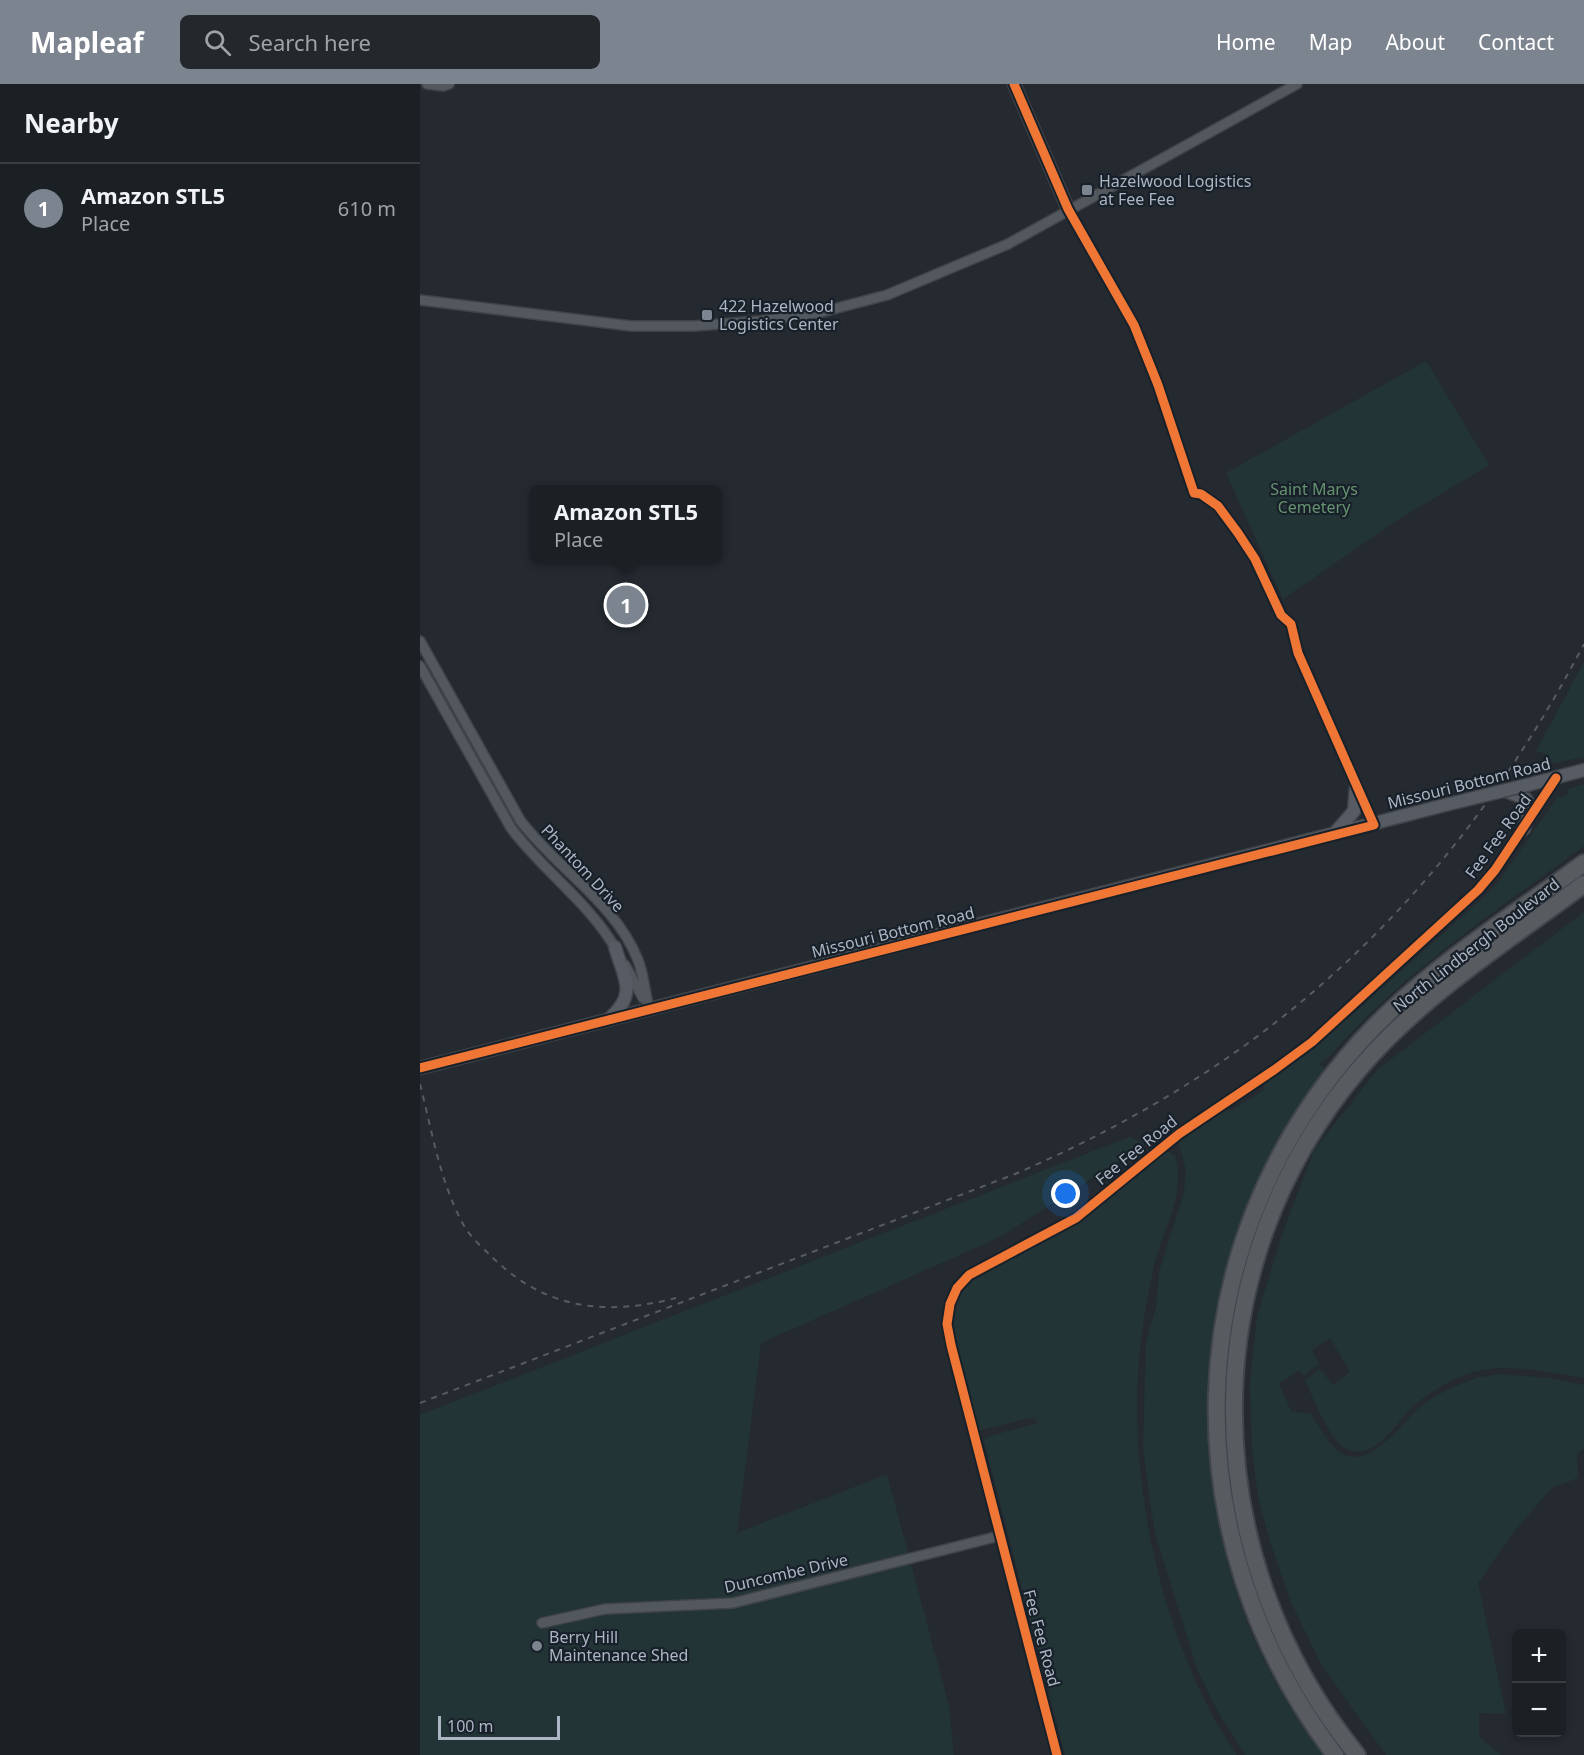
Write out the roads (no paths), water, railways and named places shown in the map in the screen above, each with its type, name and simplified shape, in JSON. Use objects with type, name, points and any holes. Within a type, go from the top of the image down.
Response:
[{"type":"highway","name":"North Lindbergh Boulevard","points":[[1335,1755],[1301,1708],[1272,1654],[1248,1600],[1229,1532],[1218,1456],[1216,1395],[1222,1334],[1236,1266],[1251,1218],[1290,1137],[1322,1088],[1360,1042],[1426,980],[1584,863]]},
{"type":"highway","name":"North Lindbergh Boulevard","points":[[1357,1755],[1325,1712],[1294,1661],[1269,1606],[1248,1540],[1239,1490],[1233,1431],[1238,1341],[1249,1281],[1268,1224],[1292,1170],[1323,1118],[1358,1070],[1421,1006],[1584,885]]},
{"type":"street","points":[[427,84],[443,86],[449,84]]},
{"type":"street","points":[[1014,84],[1068,209]]},
{"type":"street","points":[[420,300],[631,326],[694,326],[760,321],[822,312],[887,295],[1008,244],[1297,84]]},
{"type":"street","points":[[1291,624],[1298,653],[1374,825]]},
{"type":"street","name":"Phantom Drive","points":[[420,641],[520,820],[535,840],[600,904],[623,933],[638,960],[649,1009]]},
{"type":"street","name":"Phantom Drive","points":[[420,666],[511,828],[526,848],[591,913],[615,947],[649,1009]]},
{"type":"street","name":"Missouri Bottom Road","points":[[420,1068],[1584,770]]},
{"type":"street","name":"Fee Fee Road","points":[[1057,1755],[949,1334],[950,1304],[957,1288],[984,1265],[1076,1218],[1179,1134],[1312,1042],[1462,907],[1495,870],[1556,778]]},
{"type":"street","points":[[1333,835],[1354,811],[1356,787]]},
{"type":"street","points":[[1506,791],[1527,799],[1529,804],[1524,829]]},
{"type":"street","points":[[608,1020],[628,995],[628,984],[615,947]]},
{"type":"street","name":"Duncombe Drive","points":[[542,1623],[605,1609],[733,1603],[999,1536]]},
{"type":"railway","points":[[420,1403],[1015,1174],[1109,1129],[1195,1079],[1274,1023],[1347,961],[1415,892],[1476,817],[1532,734],[1584,644]]},
{"type":"railway","points":[[420,1084],[437,1156],[455,1208],[473,1238],[513,1275],[535,1289],[578,1304],[625,1307],[676,1298]]},
{"type":"place","name":"Hazelwood Logistics at Fee Fee","points":[[1087,190]]},
{"type":"place","name":"422 Hazelwood Logistics Center","points":[[707,315]]},
{"type":"place","name":"Amazon STL5","points":[[626,605]]},
{"type":"place","name":"Berry Hill Maintenance Shed","points":[[537,1646]]},
{"type":"park label","name":"Saint Marys Cemetery","points":[[1314,498]]}]
